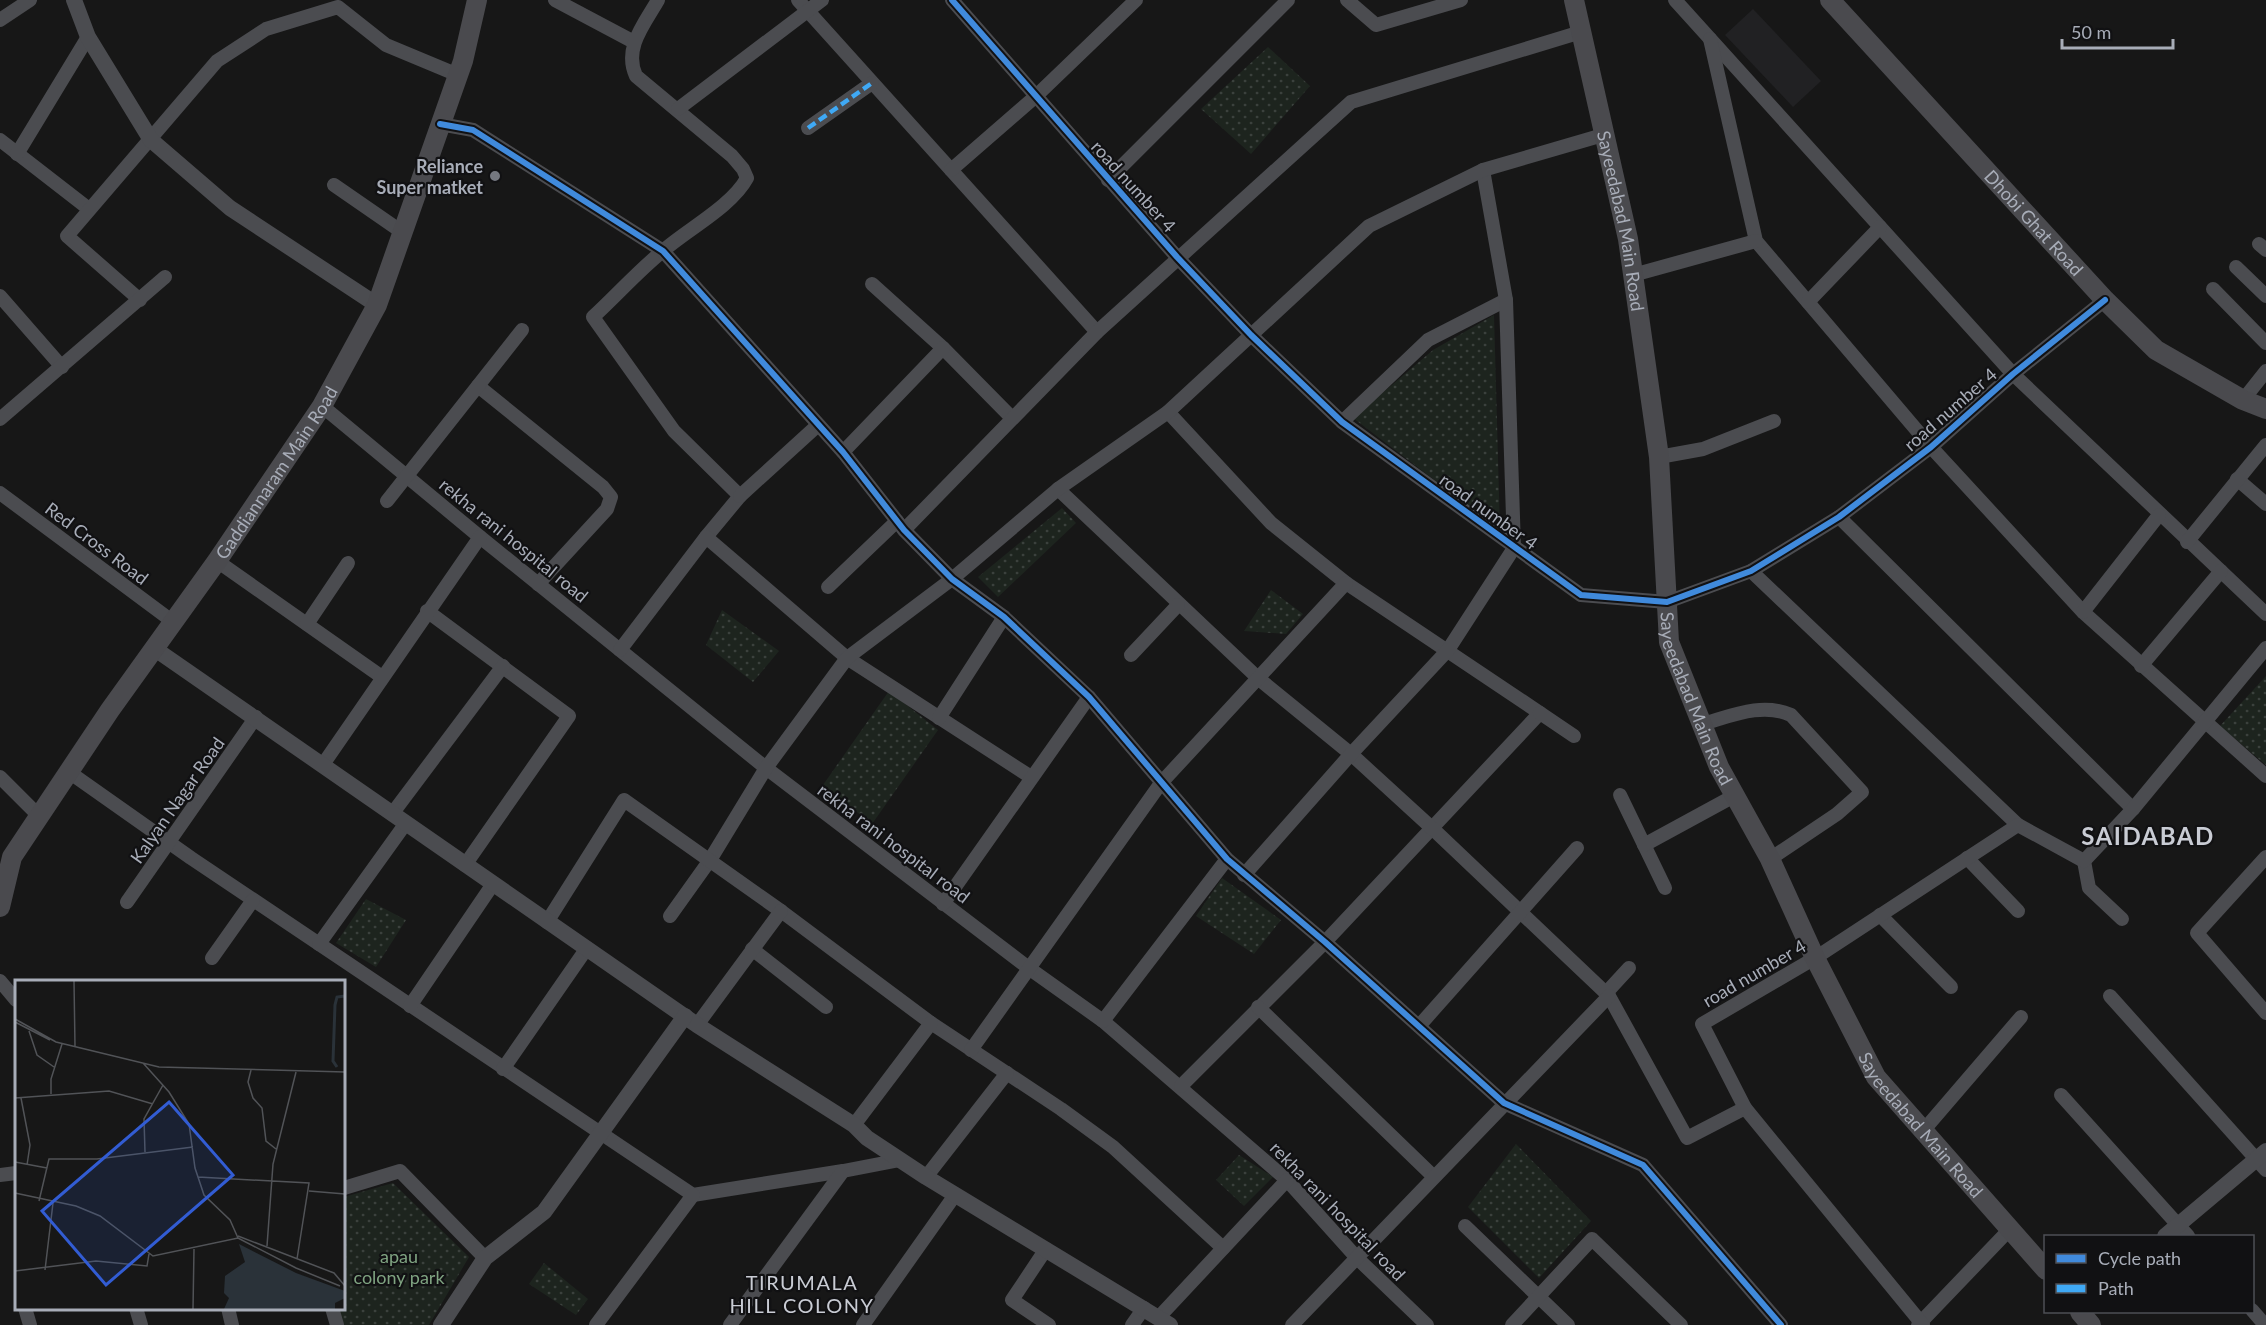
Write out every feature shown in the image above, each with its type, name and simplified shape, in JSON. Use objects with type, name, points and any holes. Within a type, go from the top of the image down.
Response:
[{"type":"main road","name":"Gaddiannaram Main Road","points":[[0,907],[12,857],[172,621],[217,561],[322,406],[377,305],[458,75],[477,0]]},
{"type":"main road","name":"Sayeedabad Main Road","points":[[1574,0],[1628,238],[1659,457],[1669,642],[1734,796],[1770,859],[1815,958],[1876,1077],[2044,1268]]},
{"type":"main road","name":"Dhobi Ghat Road","points":[[1830,0],[2105,300],[2156,350],[2243,400],[2266,409]]},
{"type":"main road","points":[[2082,1313],[2091,1325]]},
{"type":"street","points":[[0,20],[30,0]]},
{"type":"street","points":[[74,0],[88,37],[151,140],[230,208],[377,305]]},
{"type":"street","points":[[555,0],[634,42]]},
{"type":"street","points":[[658,0],[634,42],[630,60],[636,76],[732,156],[747,178],[743,186],[663,251],[593,317],[674,431],[740,496]]},
{"type":"street","points":[[678,109],[802,5],[822,0]]},
{"type":"street","name":"road number 4","points":[[952,0],[1177,257],[1251,335],[1342,423],[1581,596],[1667,602],[1751,571],[1839,517],[1931,447],[2013,374],[2105,300]]},
{"type":"street","points":[[951,170],[1035,97],[1136,0]]},
{"type":"street","points":[[1108,180],[1288,0]]},
{"type":"street","points":[[1347,0],[1377,25],[1461,0]]},
{"type":"street","points":[[1675,0],[2013,374],[2187,542],[2266,614]]},
{"type":"street","points":[[140,300],[67,238],[89,209],[218,61],[241,43],[266,29],[339,4],[386,45],[458,75]]},
{"type":"street","points":[[802,5],[1096,332]]},
{"type":"street","points":[[828,587],[901,525],[1012,418],[1096,332],[1351,102],[1581,32]]},
{"type":"street","points":[[17,154],[88,37]]},
{"type":"street","points":[[1710,39],[1756,241],[1931,447],[2083,612],[2266,776]]},
{"type":"street","points":[[808,128],[872,83]]},
{"type":"street","points":[[440,124],[473,130],[663,251],[843,452],[901,525],[952,579],[1004,617],[1089,697],[1227,859],[1324,942],[1504,1103],[1643,1165],[1781,1325]]},
{"type":"street","points":[[670,916],[710,860],[766,768],[848,658],[952,579],[1058,489],[1168,412],[1369,226],[1483,170],[1603,135]]},
{"type":"street","points":[[0,140],[89,209]]},
{"type":"street","points":[[1245,875],[1351,754],[1448,650],[1514,548],[1506,300],[1483,170]]},
{"type":"street","points":[[334,184],[402,232]]},
{"type":"street","points":[[1808,302],[1880,227]]},
{"type":"street","points":[[1633,275],[1756,241]]},
{"type":"street","points":[[2236,267],[2266,296]]},
{"type":"street","points":[[0,419],[165,277]]},
{"type":"street","points":[[872,284],[943,348],[1012,418]]},
{"type":"street","points":[[2213,289],[2266,343]]},
{"type":"street","points":[[0,296],[62,367]]},
{"type":"street","points":[[1342,423],[1428,340],[1506,300]]},
{"type":"street","points":[[387,501],[522,330]]},
{"type":"street","points":[[843,452],[943,348]]},
{"type":"street","points":[[2243,400],[2266,371]]},
{"type":"street","points":[[478,387],[603,487],[610,497],[607,509],[538,584]]},
{"type":"street","name":"rekha rani hospital road","points":[[322,406],[766,768],[1103,1022],[1180,1086],[1287,1180],[1357,1258],[1427,1325]]},
{"type":"street","points":[[1168,412],[1271,523],[1346,584],[1574,736]]},
{"type":"street","points":[[1659,457],[1703,449],[1774,421]]},
{"type":"street","points":[[620,650],[740,496],[818,426]]},
{"type":"street","points":[[2187,542],[2266,445]]},
{"type":"street","points":[[2237,479],[2266,504]]},
{"type":"street","points":[[1058,489],[1178,605],[1259,679],[1351,754],[1433,829],[1607,995],[1687,1138],[1745,1108]]},
{"type":"street","name":"Red Cross Road","points":[[0,493],[172,621]]},
{"type":"street","points":[[2083,612],[2159,515]]},
{"type":"street","points":[[1839,517],[2133,809]]},
{"type":"street","points":[[324,763],[480,537]]},
{"type":"street","points":[[706,537],[848,658],[1031,777]]},
{"type":"street","points":[[217,561],[382,677]]},
{"type":"street","points":[[307,624],[348,562]]},
{"type":"street","points":[[1751,571],[2018,825],[2084,861]]},
{"type":"street","points":[[2141,666],[2221,571]]},
{"type":"street","points":[[971,1050],[1161,783],[1346,584]]},
{"type":"street","points":[[1131,655],[1178,605]]},
{"type":"street","points":[[427,611],[569,716],[465,865]]},
{"type":"street","points":[[939,718],[1004,617]]},
{"type":"street","points":[[2084,861],[2133,809],[2266,648]]},
{"type":"street","points":[[155,649],[324,763],[399,819],[547,922],[691,1020],[854,1125],[867,1138],[900,1160],[1158,1317]]},
{"type":"street","points":[[319,944],[399,819],[503,666]]},
{"type":"street","points":[[943,903],[1089,697]]},
{"type":"street","points":[[1702,724],[1759,709],[1779,710],[1791,715],[1862,792],[1837,814],[1770,859]]},
{"type":"street","points":[[1180,1086],[1324,942],[1540,713]]},
{"type":"street","name":"Kalyan Nagar Road","points":[[127,902],[256,717]]},
{"type":"street","points":[[69,772],[253,900],[693,1195],[900,1160]]},
{"type":"street","points":[[0,777],[39,816]]},
{"type":"street","points":[[1620,795],[1665,888]]},
{"type":"street","points":[[1644,845],[1734,796]]},
{"type":"street","points":[[547,922],[624,800],[781,911],[931,1023],[1061,1108],[1113,1147],[1223,1248]]},
{"type":"street","name":"road number 4","points":[[1921,1324],[1745,1108],[1702,1024],[1815,958],[2018,825]]},
{"type":"street","points":[[1419,1026],[1577,848]]},
{"type":"street","points":[[2266,857],[2197,933],[2266,1012]]},
{"type":"street","points":[[1967,858],[2019,911]]},
{"type":"street","points":[[1103,1022],[1227,859]]},
{"type":"street","points":[[2084,861],[2089,888],[2122,919]]},
{"type":"street","points":[[410,1006],[493,884]]},
{"type":"street","points":[[212,958],[253,900]]},
{"type":"street","points":[[441,1325],[485,1258],[544,1212],[600,1134],[691,1020],[752,950],[781,911]]},
{"type":"street","points":[[1880,915],[1951,987]]},
{"type":"street","points":[[503,1069],[587,948]]},
{"type":"street","points":[[752,950],[826,1007]]},
{"type":"street","points":[[1292,1325],[1607,995],[1629,968]]},
{"type":"street","points":[[0,981],[15,999]]},
{"type":"street","points":[[2061,1095],[2183,1231],[2263,1160],[2110,996]]},
{"type":"street","points":[[1258,1008],[1433,1176]]},
{"type":"street","points":[[1923,1131],[2021,1017]]},
{"type":"street","points":[[854,1125],[931,1023]]},
{"type":"street","points":[[926,1177],[1007,1073]]},
{"type":"street","points":[[345,1188],[400,1171],[485,1258]]},
{"type":"street","points":[[730,1325],[843,1171]]},
{"type":"street","points":[[0,1175],[15,1173]]},
{"type":"street","points":[[1132,1325],[1158,1317],[1287,1180]]},
{"type":"street","points":[[596,1325],[693,1195]]},
{"type":"street","points":[[866,1324],[955,1195]]},
{"type":"street","points":[[1466,1226],[1568,1325]]},
{"type":"street","points":[[1921,1324],[2011,1228]]},
{"type":"street","points":[[1512,1325],[1592,1239],[1681,1325]]},
{"type":"street","points":[[1046,1249],[1012,1300],[1049,1325]]},
{"type":"street","points":[[26,1310],[30,1325]]},
{"type":"street","points":[[137,1310],[141,1325]]},
{"type":"street","points":[[228,1310],[232,1325]]},
{"type":"street","points":[[333,1310],[337,1325]]},
{"type":"street","points":[[2254,1311],[2265,1325]]},
{"type":"shaded area","points":[[1753,9],[1821,81],[1793,107],[1725,35]]},
{"type":"green space","points":[[1268,47],[1310,86],[1251,154],[1201,109]]},
{"type":"green space","points":[[1494,315],[1500,530],[1353,418],[1433,350]]},
{"type":"green space","points":[[1062,508],[1076,523],[998,597],[978,577]]},
{"type":"green space","points":[[1271,590],[1303,614],[1286,634],[1244,631]]},
{"type":"green space","points":[[722,610],[779,651],[753,682],[706,645]]},
{"type":"green space","points":[[2266,676],[2266,765],[2220,726]]},
{"type":"green space","points":[[889,691],[938,730],[872,824],[823,785]]},
{"type":"green space","points":[[1222,878],[1281,920],[1254,954],[1196,916]]},
{"type":"green space","points":[[366,899],[406,920],[376,967],[336,943]]},
{"type":"green space","points":[[1516,1144],[1591,1221],[1539,1278],[1468,1207]]},
{"type":"green space","points":[[1239,1155],[1273,1177],[1244,1206],[1216,1180]]},
{"type":"green space","name":"apau colony park","points":[[393,1183],[469,1257],[429,1325],[341,1325],[336,1310],[345,1310],[345,1197]]},
{"type":"green space","points":[[544,1263],[588,1299],[576,1315],[529,1284]]},
{"type":"marked path","points":[[808,128],[872,83]]},
{"type":"cycle path","points":[[952,0],[1177,257],[1251,335],[1342,422],[1581,595],[1667,602],[1751,571],[1839,517],[1931,447],[2013,374],[2105,300]]},
{"type":"cycle path","points":[[440,124],[473,130],[663,251],[843,452],[904,530],[952,579],[1004,617],[1089,697],[1227,859],[1325,942],[1504,1103],[1643,1165],[1781,1325]]},
{"type":"place","name":"Reliance Super matket","points":[[495,176]]},
{"type":"district","name":"SAIDABAD","points":[[2148,835]]},
{"type":"district","name":"TIRUMALA HILL COLONY","points":[[802,1294]]}]
